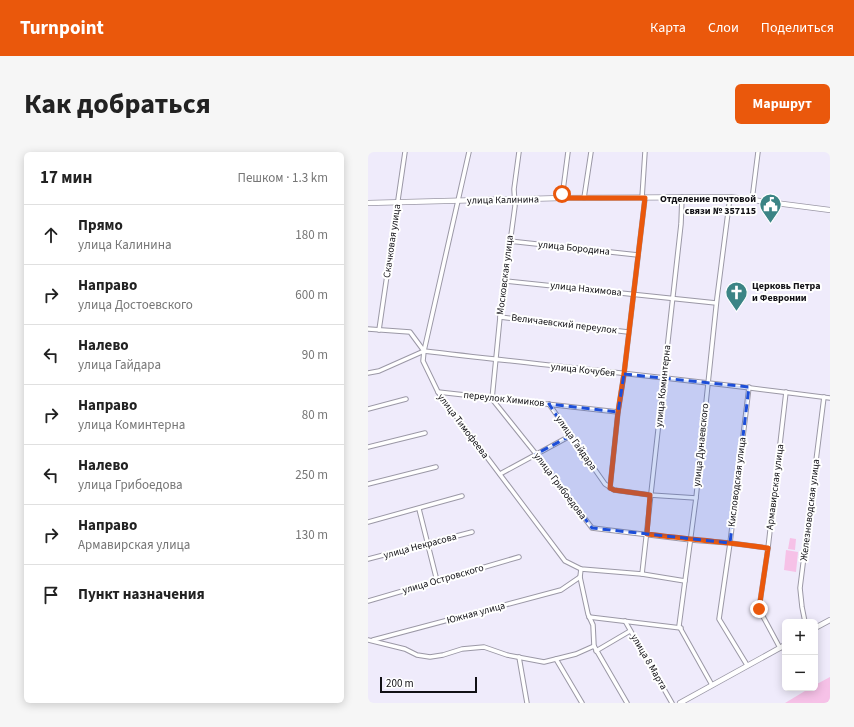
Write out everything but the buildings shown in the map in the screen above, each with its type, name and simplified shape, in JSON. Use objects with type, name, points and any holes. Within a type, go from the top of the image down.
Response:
[{"type":"main road","name":"улица Калинина","points":[[368,203],[562,198],[730,196],[830,210]]},
{"type":"main road","points":[[818,626],[830,620]]},
{"type":"main road","points":[[680,703],[780,648]]},
{"type":"street","name":"Скачковая улица","points":[[379,330],[405,152]]},
{"type":"street","name":"улица Тимофеева","points":[[469,152],[424,351],[423,361],[438,392],[565,561],[581,569],[642,574],[685,581]]},
{"type":"street","name":"Московская улица","points":[[492,399],[495,360],[515,200],[514,189],[519,152]]},
{"type":"street","points":[[562,198],[568,152]]},
{"type":"street","points":[[584,198],[591,152]]},
{"type":"street","points":[[645,152],[638,255],[610,488],[614,490],[650,495],[696,498]]},
{"type":"street","points":[[752,200],[758,152]]},
{"type":"street","name":"улица Дунаевского","points":[[712,685],[679,626],[696,498],[716,303],[730,196]]},
{"type":"street","name":"улица Коминтерна","points":[[642,574],[682,197]]},
{"type":"street","name":"улица Бородина","points":[[509,241],[638,255]]},
{"type":"street","name":"улица Нахимова","points":[[505,281],[716,303]]},
{"type":"street","name":"Величаевский переулок","points":[[500,317],[628,332]]},
{"type":"street","points":[[368,329],[410,332],[424,351],[379,371],[368,373]]},
{"type":"street","name":"улица Кочубея","points":[[424,351],[495,360],[708,382],[830,398]]},
{"type":"street","name":"Кисловодская улица","points":[[747,665],[719,619],[749,387]]},
{"type":"street","name":"переулок Химиков","points":[[438,392],[618,412]]},
{"type":"street","name":"Армавирская улица","points":[[780,648],[759,609],[768,548],[786,392]]},
{"type":"street","name":"Железноводская улица","points":[[804,619],[800,588],[824,397]]},
{"type":"street","points":[[368,408],[406,398]]},
{"type":"street","name":"улица Грибоедова","points":[[492,399],[592,528],[768,548]]},
{"type":"street","name":"улица Гайдара","points":[[549,404],[570,436],[605,484],[610,488]]},
{"type":"street","points":[[368,447],[425,433]]},
{"type":"street","points":[[500,474],[570,436]]},
{"type":"street","points":[[368,484],[436,467]]},
{"type":"street","points":[[368,522],[462,496]]},
{"type":"street","points":[[419,509],[437,581]]},
{"type":"street","name":"улица Некрасова","points":[[368,560],[472,532]]},
{"type":"street","name":"улица Островского","points":[[368,601],[519,557]]},
{"type":"street","points":[[581,569],[580,577],[589,617],[593,625],[594,646],[627,703]]},
{"type":"street","name":"Южная улица","points":[[368,640],[377,640],[560,590],[580,577]]},
{"type":"street","points":[[589,617],[681,628]]},
{"type":"street","name":"улица 8 Марта","points":[[625,621],[672,703]]},
{"type":"street","points":[[596,651],[630,631]]},
{"type":"street","points":[[368,640],[405,649],[417,655],[430,657],[443,655],[462,649],[484,647],[507,655],[538,662],[544,662],[576,654],[594,646]]},
{"type":"street","points":[[519,657],[527,703]]},
{"type":"street","points":[[556,659],[582,703]]},
{"type":"highlighted area","points":[[624,374],[749,387],[730,543],[592,528],[536,454],[570,436],[549,404],[618,412]]},
{"type":"shaded area","points":[[790,538],[796,539],[795,550],[788,549]]},
{"type":"shaded area","points":[[786,550],[798,552],[796,572],[784,570]]},
{"type":"shaded area","points":[[830,677],[830,703],[785,703],[805,691],[818,691],[818,683]]},
{"type":"place","name":"Отделение почтовой связи № 357115","points":[[771,224]]},
{"type":"place","name":"Церковь Петра и Февронии","points":[[736,312]]},
{"type":"route","points":[[562,194],[562,198],[645,198],[610,488],[614,490],[650,495],[647,534],[768,548],[759,609]]}]
